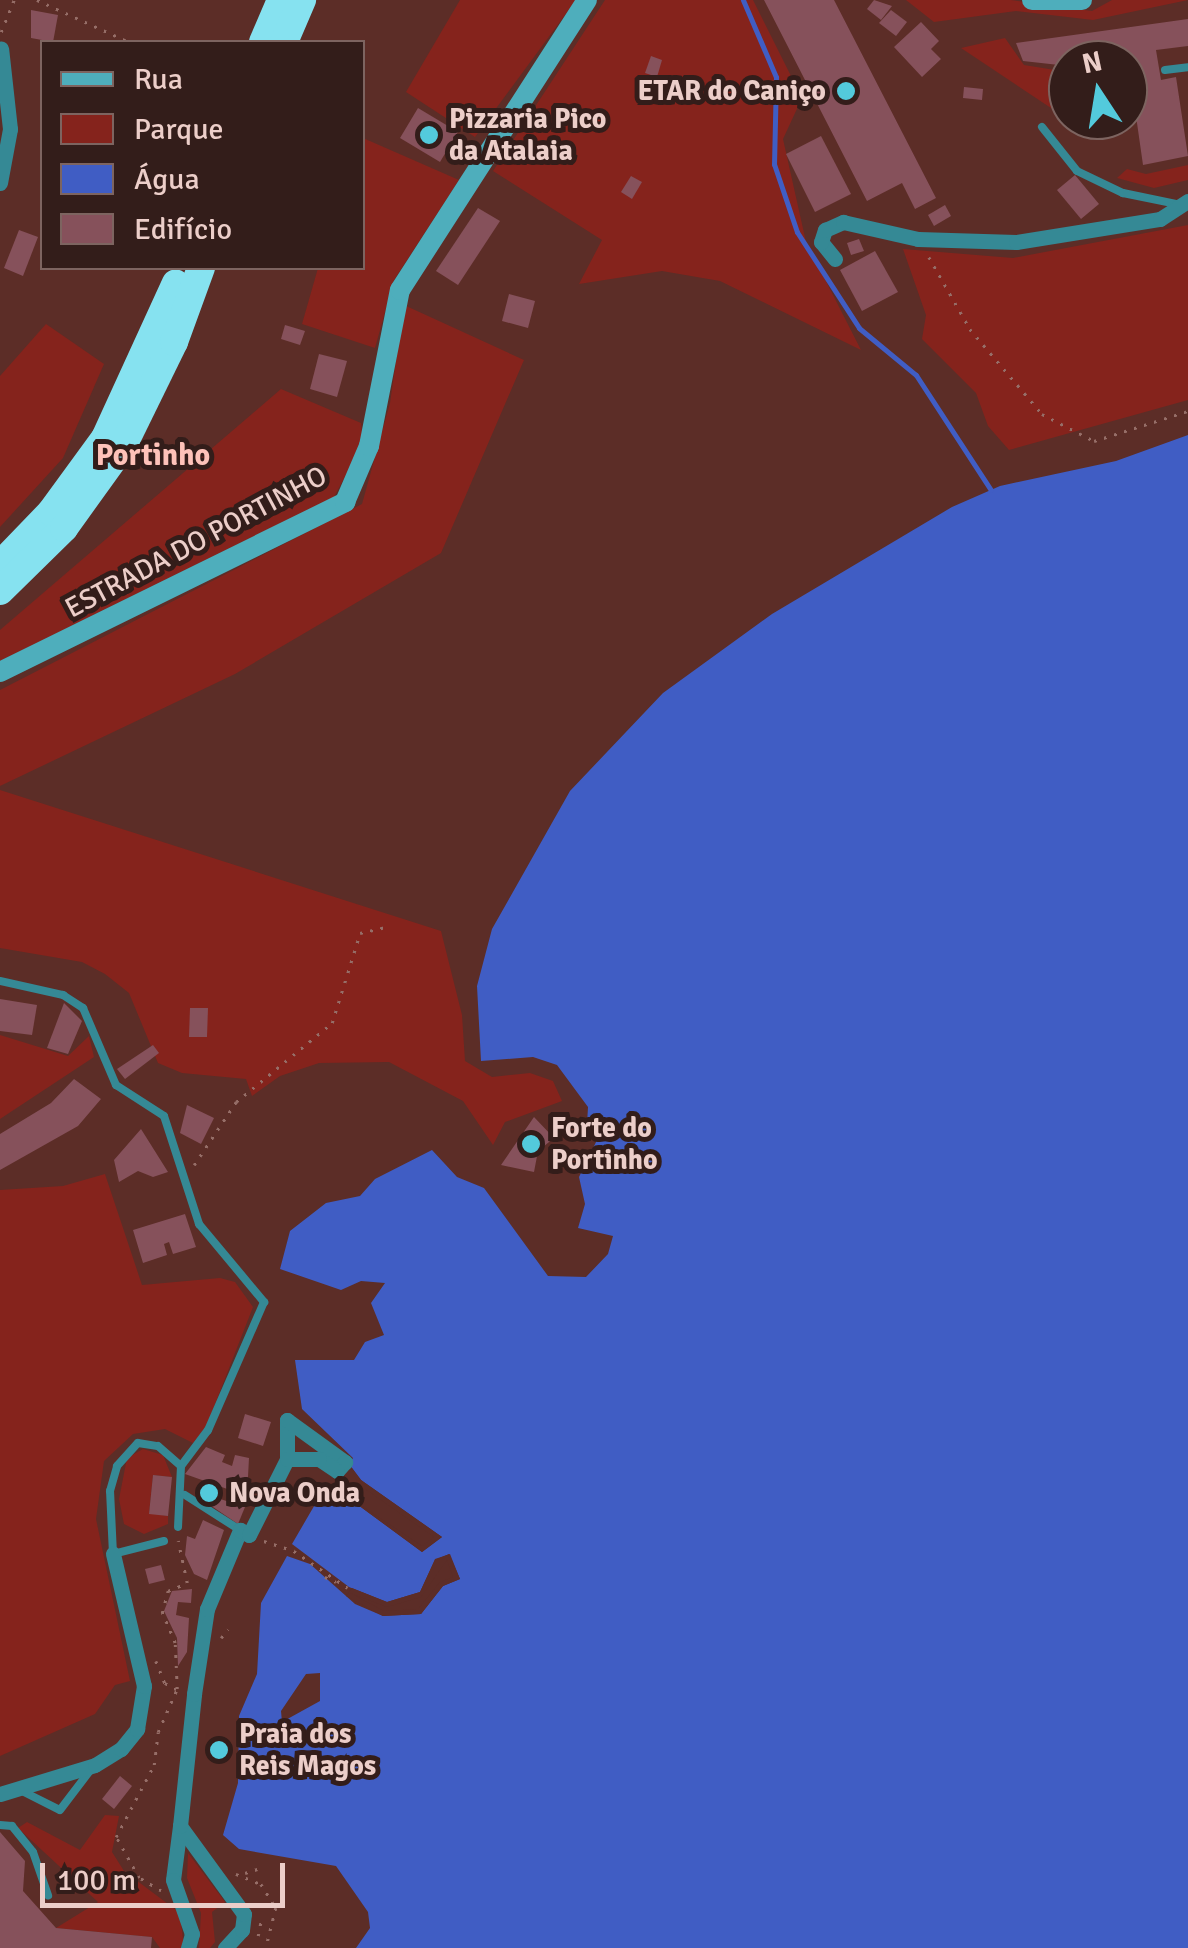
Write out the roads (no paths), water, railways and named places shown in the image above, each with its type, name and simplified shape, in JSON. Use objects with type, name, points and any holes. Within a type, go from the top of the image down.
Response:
[{"type":"highway","points":[[265,40],[281,0]]},
{"type":"highway","points":[[285,40],[302,0]]},
{"type":"highway","points":[[0,565],[51,512],[105,438],[181,270]]},
{"type":"highway","points":[[0,590],[64,528],[123,446],[174,342],[200,270]]},
{"type":"street","name":"ESTRADA DO PORTINHO","points":[[0,672],[345,502],[369,446],[400,290],[587,0]]},
{"type":"street","points":[[1032,0],[1082,0]]},
{"type":"street","points":[[0,183],[10,129],[1,48]]},
{"type":"street","points":[[835,259],[821,242],[825,230],[843,222],[918,239],[1016,242],[1160,219],[1187,202]]},
{"type":"street","points":[[188,1948],[192,1934],[174,1880],[207,1609],[244,1532],[287,1460]]},
{"type":"street","points":[[0,1794],[94,1765],[129,1742],[145,1709],[114,1554]]},
{"type":"street","points":[[180,1826],[244,1914],[242,1930],[225,1948]]},
{"type":"lane","points":[[1165,70],[1188,66]]},
{"type":"lane","points":[[1042,126],[1077,171],[1122,194],[1187,202]]},
{"type":"lane","points":[[0,981],[64,996],[83,1008],[116,1086],[164,1116],[198,1224],[264,1302],[208,1430],[181,1466]]},
{"type":"lane","points":[[164,1541],[114,1554],[110,1491],[124,1454],[138,1444],[158,1446],[181,1466],[184,1494],[178,1526]]},
{"type":"lane","points":[[184,1494],[244,1532]]},
{"type":"lane","points":[[18,1788],[60,1810],[94,1765]]},
{"type":"lane","points":[[0,1824],[12,1826],[33,1852],[48,1895]]},
{"type":"water","points":[[1188,435],[1188,1948],[356,1948],[370,1928],[368,1912],[336,1866],[239,1849],[223,1835],[238,1783],[239,1716],[257,1674],[261,1603],[287,1556],[310,1564],[355,1604],[383,1616],[421,1614],[443,1586],[460,1579],[449,1554],[435,1560],[420,1592],[387,1602],[349,1587],[292,1544],[317,1501],[335,1488],[422,1552],[442,1537],[361,1480],[349,1464],[353,1458],[302,1409],[295,1360],[354,1360],[365,1342],[384,1335],[371,1303],[385,1283],[361,1281],[341,1290],[280,1269],[290,1231],[326,1203],[360,1196],[375,1179],[432,1150],[457,1177],[484,1188],[548,1276],[586,1277],[608,1254],[613,1236],[578,1228],[585,1204],[579,1177],[597,1140],[587,1124],[588,1107],[557,1065],[533,1057],[481,1061],[477,986],[492,929],[570,791],[663,693],[772,614],[952,507],[1000,486],[1116,461]],"holes":[[[320,1673],[320,1701],[282,1722],[281,1711],[306,1674]]]},
{"type":"waterway","points":[[743,0],[776,77],[774,164],[797,232],[859,328],[916,375],[991,490]]},
{"type":"place","name":"ETAR do Caniço","points":[[846,91]]},
{"type":"place","name":"Pizzaria Pico da Atalaia","points":[[429,135]]},
{"type":"place","name":"Forte do Portinho","points":[[531,1144]]},
{"type":"place","name":"Nova Onda","points":[[209,1493]]},
{"type":"place","name":"Praia dos Reis Magos","points":[[219,1750]]},
{"type":"district","name":"Portinho","points":[[153,456]]}]
